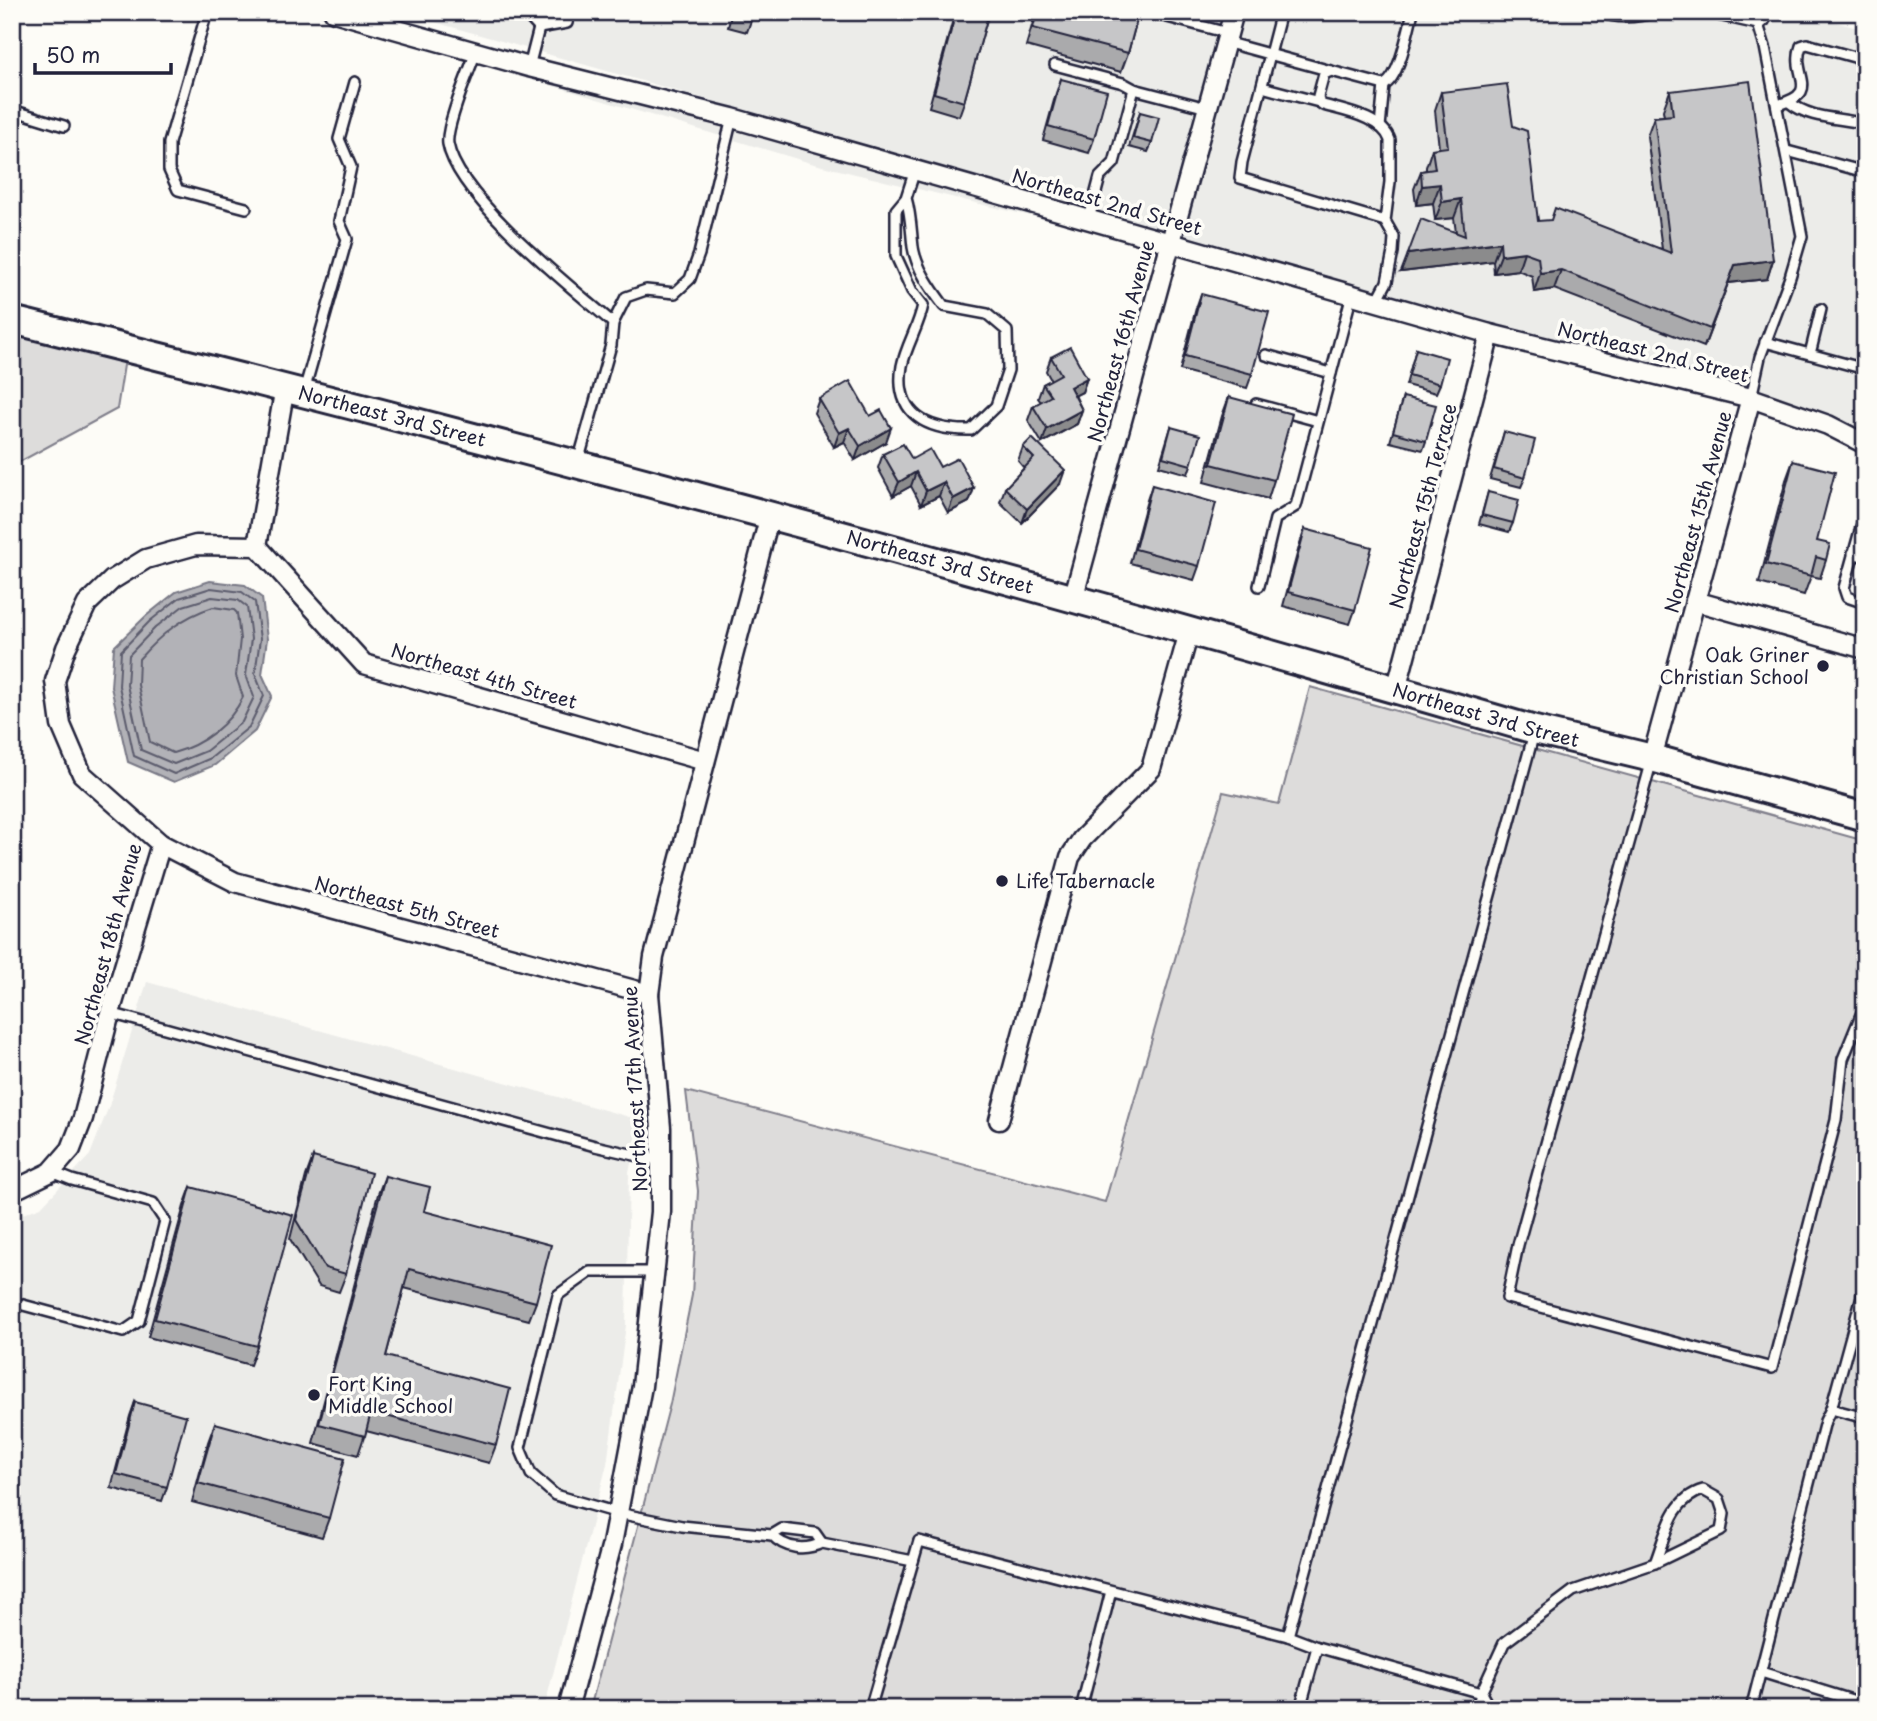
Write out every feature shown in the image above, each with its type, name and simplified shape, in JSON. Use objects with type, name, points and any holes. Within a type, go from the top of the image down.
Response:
[{"type":"street","name":"Northeast 2nd Street","points":[[334,12],[529,67],[732,118],[1490,334],[1751,398],[1828,425],[1865,444]]},
{"type":"street","name":"Northeast 16th Avenue","points":[[1073,599],[1234,12]]},
{"type":"street","name":"Northeast 3rd Street","points":[[12,320],[294,390],[770,515],[1535,730],[1652,758],[1865,817]]},
{"type":"street","name":"Northeast 15th Terrace","points":[[1396,690],[1490,334]]},
{"type":"street","points":[[257,546],[294,390]]},
{"type":"street","name":"Northeast 15th Avenue","points":[[1652,758],[1751,398]]},
{"type":"street","name":"Northeast 17th Avenue","points":[[568,1709],[618,1513],[642,1386],[662,1212],[661,1128],[649,994],[653,957],[770,515]]},
{"type":"street","name":"Northeast 18th Avenue","points":[[12,1191],[51,1172],[71,1149],[83,1118],[110,1013],[161,844],[82,774],[61,725],[55,681],[66,648],[87,604],[112,580],[146,559],[196,545],[257,546]]},
{"type":"street","name":"Northeast 4th Street","points":[[257,546],[364,664],[705,761]]},
{"type":"street","points":[[1695,601],[1865,649]]},
{"type":"street","points":[[999,1119],[1070,857],[1082,838],[1151,769],[1189,632]]},
{"type":"street","name":"Northeast 5th Street","points":[[161,844],[234,882],[649,994]]},
{"type":"lane","points":[[207,12],[169,143],[169,170],[178,190],[246,208]]},
{"type":"lane","points":[[524,12],[539,28]]},
{"type":"lane","points":[[539,28],[567,23],[570,12]]},
{"type":"lane","points":[[1148,12],[1270,54],[1384,85]]},
{"type":"lane","points":[[1281,12],[1240,178],[1385,221]]},
{"type":"lane","points":[[1380,127],[1384,85],[1394,76],[1413,12]]},
{"type":"lane","points":[[1599,12],[1615,17],[1638,17],[1655,12]]},
{"type":"lane","points":[[1704,12],[1758,24],[1764,21],[1769,12]]},
{"type":"lane","points":[[1751,398],[1765,342],[1794,268],[1802,236],[1787,151],[1758,24]]},
{"type":"lane","points":[[529,67],[539,28]]},
{"type":"lane","points":[[1777,105],[1795,100],[1801,94],[1801,46],[1807,44],[1865,60]]},
{"type":"lane","points":[[475,52],[447,142],[455,164],[501,225],[613,323]]},
{"type":"lane","points":[[1055,65],[1207,108]]},
{"type":"lane","points":[[1319,102],[1324,74],[1331,71]]},
{"type":"lane","points":[[294,390],[347,239],[339,221],[351,167],[339,139],[355,82]]},
{"type":"lane","points":[[1262,87],[1356,115],[1380,127],[1388,135],[1390,182],[1385,221],[1394,237],[1387,282],[1377,301]]},
{"type":"lane","points":[[1088,219],[1100,177],[1114,163],[1134,89]]},
{"type":"lane","points":[[1790,102],[1797,108],[1820,117],[1847,119],[1865,124]]},
{"type":"lane","points":[[12,110],[64,126]]},
{"type":"lane","points":[[577,464],[611,345],[613,323],[626,297],[646,290],[675,293],[690,279],[699,254],[732,118]]},
{"type":"lane","points":[[1787,151],[1865,172]]},
{"type":"lane","points":[[906,198],[912,217],[913,250],[930,287],[944,306],[987,314],[1007,331],[1008,370],[996,406],[971,430],[947,430],[916,418],[901,396],[902,365],[919,323],[923,305],[912,291],[896,256],[896,210],[906,198],[915,170]]},
{"type":"lane","points":[[1259,586],[1275,519],[1296,506],[1352,294]]},
{"type":"lane","points":[[1811,354],[1821,309]]},
{"type":"lane","points":[[1765,342],[1865,369]]},
{"type":"lane","points":[[1266,355],[1331,373]]},
{"type":"lane","points":[[1256,404],[1318,421]]},
{"type":"lane","points":[[1865,513],[1844,588],[1847,597],[1865,603]]},
{"type":"lane","points":[[1853,554],[1865,557]]},
{"type":"lane","points":[[1288,1636],[1535,730]]},
{"type":"lane","points":[[1652,758],[1518,1245],[1507,1298],[1772,1367],[1836,1120],[1843,1059],[1865,1005]]},
{"type":"lane","points":[[110,1013],[595,1146],[661,1161]]},
{"type":"lane","points":[[12,1302],[123,1332],[139,1321],[165,1221],[153,1203],[51,1172]]},
{"type":"lane","points":[[655,1272],[590,1272],[558,1295],[520,1448],[531,1474],[555,1495],[618,1513],[682,1527],[772,1535],[782,1529],[816,1533],[822,1543]]},
{"type":"lane","points":[[1751,1709],[1825,1421],[1831,1409],[1865,1285]]},
{"type":"lane","points":[[1831,1409],[1865,1418]]},
{"type":"lane","points":[[1477,1709],[1481,1693],[1504,1643],[1573,1591],[1655,1563],[1721,1531],[1724,1514],[1719,1499],[1703,1490],[1689,1494],[1677,1506],[1655,1563]]},
{"type":"lane","points":[[772,1535],[781,1545],[810,1549],[822,1543],[913,1561]]},
{"type":"lane","points":[[870,1709],[919,1541],[1288,1636],[1317,1647],[1481,1693],[1490,1709]]},
{"type":"lane","points":[[1082,1709],[1111,1591]]},
{"type":"lane","points":[[1300,1709],[1317,1647]]},
{"type":"lane","points":[[1761,1672],[1865,1704]]},
{"type":"shaded area","points":[[307,12],[321,12],[1097,232],[814,164]]},
{"type":"shaded area","points":[[399,12],[1224,12],[1164,229]]},
{"type":"shaded area","points":[[1243,12],[1799,12],[1865,30],[1865,432],[1831,415],[1763,391],[1493,323],[1182,234]]},
{"type":"shaded area","points":[[12,331],[125,359],[117,409],[12,466]]},
{"type":"shaded area","points":[[1310,687],[1865,841],[1865,1709],[590,1709],[670,1404],[692,1295],[698,1191],[686,1091],[1105,1202],[1223,792],[1279,804]]},
{"type":"shaded area","name":"Fort King Middle School","points":[[147,982],[640,1120],[629,1173],[626,1325],[607,1464],[544,1709],[12,1709],[12,1218],[41,1207],[90,1155],[109,1106]]},
{"type":"water","points":[[210,581],[245,585],[262,598],[267,639],[262,674],[272,696],[255,731],[215,765],[174,782],[128,762],[111,687],[114,647],[176,592]]},
{"type":"building","points":[[956,12],[989,12],[964,102],[934,93]]},
{"type":"building","points":[[1037,12],[1139,12],[1128,53],[1033,28]]},
{"type":"building","points":[[1061,79],[1107,91],[1094,139],[1048,126]]},
{"type":"building","points":[[1750,81],[1773,260],[1735,265],[1710,329],[1561,270],[1540,273],[1538,257],[1524,252],[1501,255],[1500,242],[1408,254],[1421,219],[1465,236],[1461,199],[1442,202],[1440,184],[1422,186],[1421,171],[1435,169],[1432,149],[1448,147],[1441,92],[1507,84],[1513,126],[1527,131],[1538,221],[1551,220],[1555,208],[1671,253],[1654,117],[1673,115],[1670,91]]},
{"type":"building","points":[[1140,112],[1159,117],[1152,143],[1133,138]]},
{"type":"building","points":[[1201,294],[1269,312],[1252,374],[1185,356]]},
{"type":"building","points":[[1070,347],[1087,378],[1070,387],[1082,410],[1047,429],[1033,406],[1051,396],[1043,384],[1061,374],[1051,357]]},
{"type":"building","points":[[1416,349],[1447,358],[1440,384],[1409,375]]},
{"type":"building","points":[[850,381],[870,416],[881,410],[891,428],[860,446],[849,428],[839,433],[819,399]]},
{"type":"building","points":[[1229,397],[1292,414],[1274,480],[1211,464]]},
{"type":"building","points":[[1403,397],[1436,405],[1426,441],[1393,432]]},
{"type":"building","points":[[1171,427],[1200,435],[1191,465],[1163,457]]},
{"type":"building","points":[[1504,432],[1535,440],[1525,478],[1494,469]]},
{"type":"building","points":[[1032,438],[1065,470],[1027,509],[1005,488],[1034,458],[1023,447]]},
{"type":"building","points":[[903,444],[912,459],[930,449],[940,467],[958,458],[974,488],[953,499],[944,482],[926,491],[916,472],[899,482],[883,454]]},
{"type":"building","points":[[1793,461],[1835,472],[1817,541],[1830,544],[1826,560],[1816,557],[1811,576],[1766,564]]},
{"type":"building","points":[[1152,485],[1216,503],[1199,566],[1135,549]]},
{"type":"building","points":[[1488,492],[1519,500],[1513,523],[1482,515]]},
{"type":"building","points":[[1305,529],[1372,547],[1355,610],[1288,592]]},
{"type":"building","points":[[313,1157],[371,1173],[346,1274],[325,1268],[296,1220]]},
{"type":"building","points":[[385,1176],[430,1187],[424,1211],[551,1245],[536,1302],[409,1269],[386,1356],[510,1389],[496,1445],[371,1412],[365,1436],[319,1424]]},
{"type":"building","points":[[191,1187],[293,1215],[257,1346],[155,1319]]},
{"type":"building","points":[[135,1402],[186,1416],[167,1487],[116,1474]]},
{"type":"building","points":[[215,1423],[345,1458],[329,1518],[198,1483]]},
{"type":"place","name":"Oak Griner Christian School","points":[[1823,666]]},
{"type":"place","name":"Life Tabernacle","points":[[1002,881]]},
{"type":"place","name":"Fort King Middle School","points":[[314,1395]]}]
